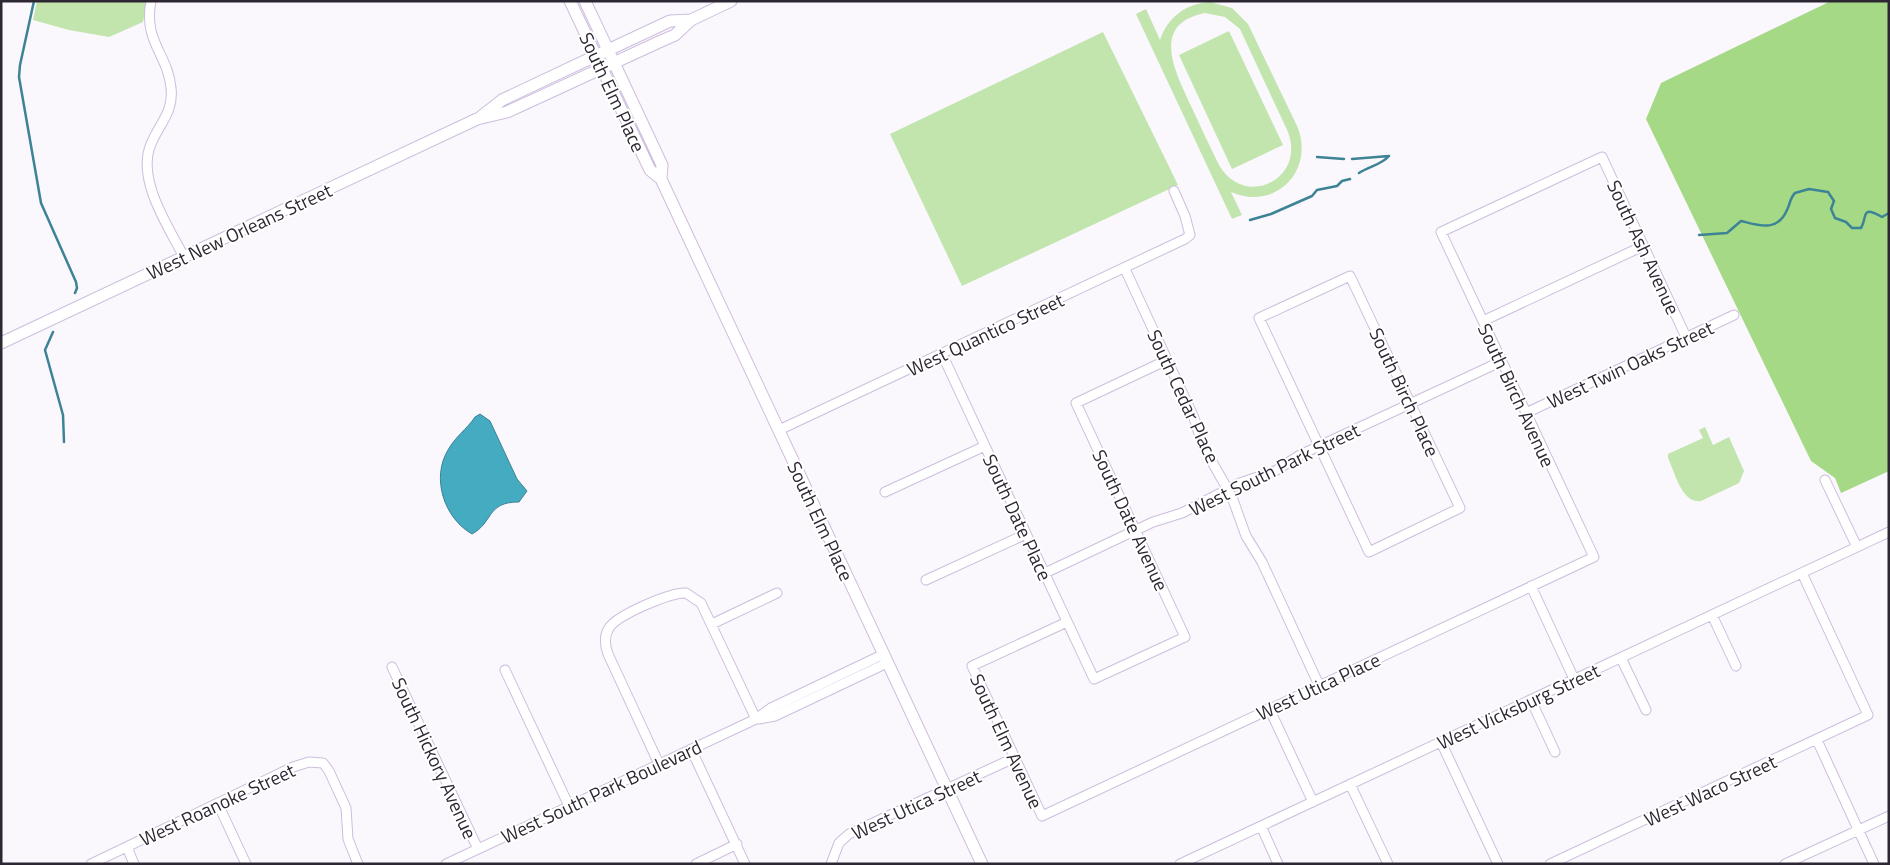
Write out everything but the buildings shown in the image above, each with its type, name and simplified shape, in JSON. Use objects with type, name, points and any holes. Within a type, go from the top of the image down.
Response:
[{"type":"main road","name":"South Elm Place","points":[[570,1],[650,170],[661,179],[982,864]]},
{"type":"main road","name":"South Elm Place","points":[[585,1],[662,165],[661,179]]},
{"type":"main road","name":"West New Orleans Street","points":[[477,119],[507,112],[601,67],[675,35],[692,20],[731,1]]},
{"type":"main road","name":"West New Orleans Street","points":[[1,343],[477,119],[502,100],[595,55],[670,21],[692,20]]},
{"type":"street","points":[[151,1],[149,27],[167,71],[172,95],[168,115],[149,149],[148,178],[184,257]]},
{"type":"street","name":"South Birch Avenue","points":[[1594,558],[1441,232],[1602,158]]},
{"type":"street","name":"South Ash Avenue","points":[[1602,158],[1686,337]]},
{"type":"street","name":"West Quantico Street","points":[[779,430],[1171,247],[1190,235],[1185,216],[1174,191]]},
{"type":"street","points":[[1483,321],[1642,246]]},
{"type":"street","name":"South Cedar Place","points":[[1125,269],[1194,418],[1203,446],[1227,488],[1246,536],[1262,562],[1319,685]]},
{"type":"street","name":"South Birch Place","points":[[1350,276],[1460,508],[1369,552],[1318,446],[1259,318],[1350,276]]},
{"type":"street","name":"West Twin Oaks Street","points":[[1526,413],[1734,315]]},
{"type":"street","name":"South Date Place","points":[[942,354],[1094,679]]},
{"type":"street","name":"South Date Avenue","points":[[1094,679],[1185,637],[1076,403],[1167,360]]},
{"type":"street","name":"West South Park Street","points":[[1045,573],[1136,531],[1182,513],[1227,488],[1275,471],[1318,446],[1502,361]]},
{"type":"street","points":[[885,492],[985,446]]},
{"type":"street","points":[[1825,480],[1857,547]]},
{"type":"street","name":"West Vicksburg Street","points":[[1180,864],[1889,532]]},
{"type":"street","points":[[926,580],[1026,534]]},
{"type":"street","name":"West Utica Place","points":[[1042,816],[1269,708],[1594,558]]},
{"type":"street","name":"West Waco Street","points":[[1550,864],[1868,715],[1802,573]]},
{"type":"street","points":[[1531,586],[1574,680]]},
{"type":"street","points":[[659,764],[608,654],[605,638],[608,629],[616,621],[670,595],[686,593],[701,603],[756,719]]},
{"type":"street","points":[[712,624],[777,593]]},
{"type":"street","points":[[1712,615],[1736,666]]},
{"type":"street","name":"South Elm Avenue","points":[[1042,816],[972,666],[1067,622]]},
{"type":"street","points":[[1621,658],[1646,710]]},
{"type":"street","name":"West South Park Boulevard","points":[[446,864],[756,719],[771,708],[886,659]]},
{"type":"street","name":"South Hickory Avenue","points":[[392,667],[478,849]]},
{"type":"street","points":[[504,670],[569,806]]},
{"type":"street","points":[[1531,700],[1555,752]]},
{"type":"street","points":[[1269,708],[1313,802]]},
{"type":"street","points":[[1817,740],[1874,864]]},
{"type":"street","points":[[1441,742],[1498,864]]},
{"type":"street","points":[[691,749],[745,864]]},
{"type":"street","name":"West Utica Street","points":[[831,864],[839,844],[849,834],[1014,758]]},
{"type":"street","name":"West Roanoke Street","points":[[91,864],[293,767],[317,762],[322,763],[329,771],[342,798],[346,808],[348,839],[358,864]]},
{"type":"street","points":[[1350,784],[1388,864]]},
{"type":"street","points":[[218,804],[246,864]]},
{"type":"street","points":[[1786,864],[1889,816]]},
{"type":"street","points":[[1260,826],[1278,864]]},
{"type":"street","points":[[696,864],[737,844]]},
{"type":"street","points":[[126,847],[134,864]]},
{"type":"green space","points":[[37,1],[147,1],[143,22],[109,37],[69,30],[33,20]]},
{"type":"green space","points":[[1831,1],[1889,1],[1889,471],[1841,493],[1835,478],[1811,461],[1646,119],[1661,83]]},
{"type":"green space","points":[[1210,2],[1232,8],[1248,24],[1298,128],[1302,144],[1300,159],[1295,173],[1287,184],[1276,192],[1262,196],[1247,197],[1231,192],[1242,215],[1232,219],[1136,14],[1146,9],[1160,40],[1173,18],[1185,9]],"holes":[[[1205,13],[1225,17],[1240,29],[1288,132],[1291,149],[1288,164],[1281,175],[1270,183],[1257,187],[1243,185],[1230,178],[1219,165],[1179,79],[1171,51],[1172,39],[1177,28],[1188,19]]]},
{"type":"green space","points":[[1229,31],[1283,145],[1232,169],[1179,55]]},
{"type":"green space","points":[[1103,32],[1178,185],[962,286],[890,134]]},
{"type":"green space","points":[[1705,427],[1713,445],[1729,437],[1744,471],[1739,483],[1701,501],[1694,501],[1684,493],[1680,486],[1668,454],[1703,438],[1699,430]]},
{"type":"water","points":[[480,414],[490,421],[517,479],[527,491],[519,502],[501,505],[495,509],[484,524],[472,534],[462,527],[448,508],[443,496],[441,473],[443,461],[451,445],[475,417]]},
{"type":"waterway","points":[[34,1],[19,77],[41,203],[76,282],[77,288],[75,293]]},
{"type":"waterway","points":[[1352,159],[1389,156]]},
{"type":"waterway","points":[[1359,173],[1389,156]]},
{"type":"waterway","points":[[1317,157],[1344,159]]},
{"type":"waterway","points":[[1250,220],[1271,214],[1312,196],[1317,190],[1337,186],[1342,181],[1350,179]]},
{"type":"waterway","points":[[1699,235],[1727,233],[1741,221],[1767,226],[1773,225],[1783,217],[1795,193],[1809,189],[1828,192],[1834,201],[1831,209],[1835,218],[1846,222],[1852,228],[1861,228],[1868,212],[1882,217],[1889,213]]},
{"type":"waterway","points":[[53,332],[45,350],[63,415],[64,442]]}]
